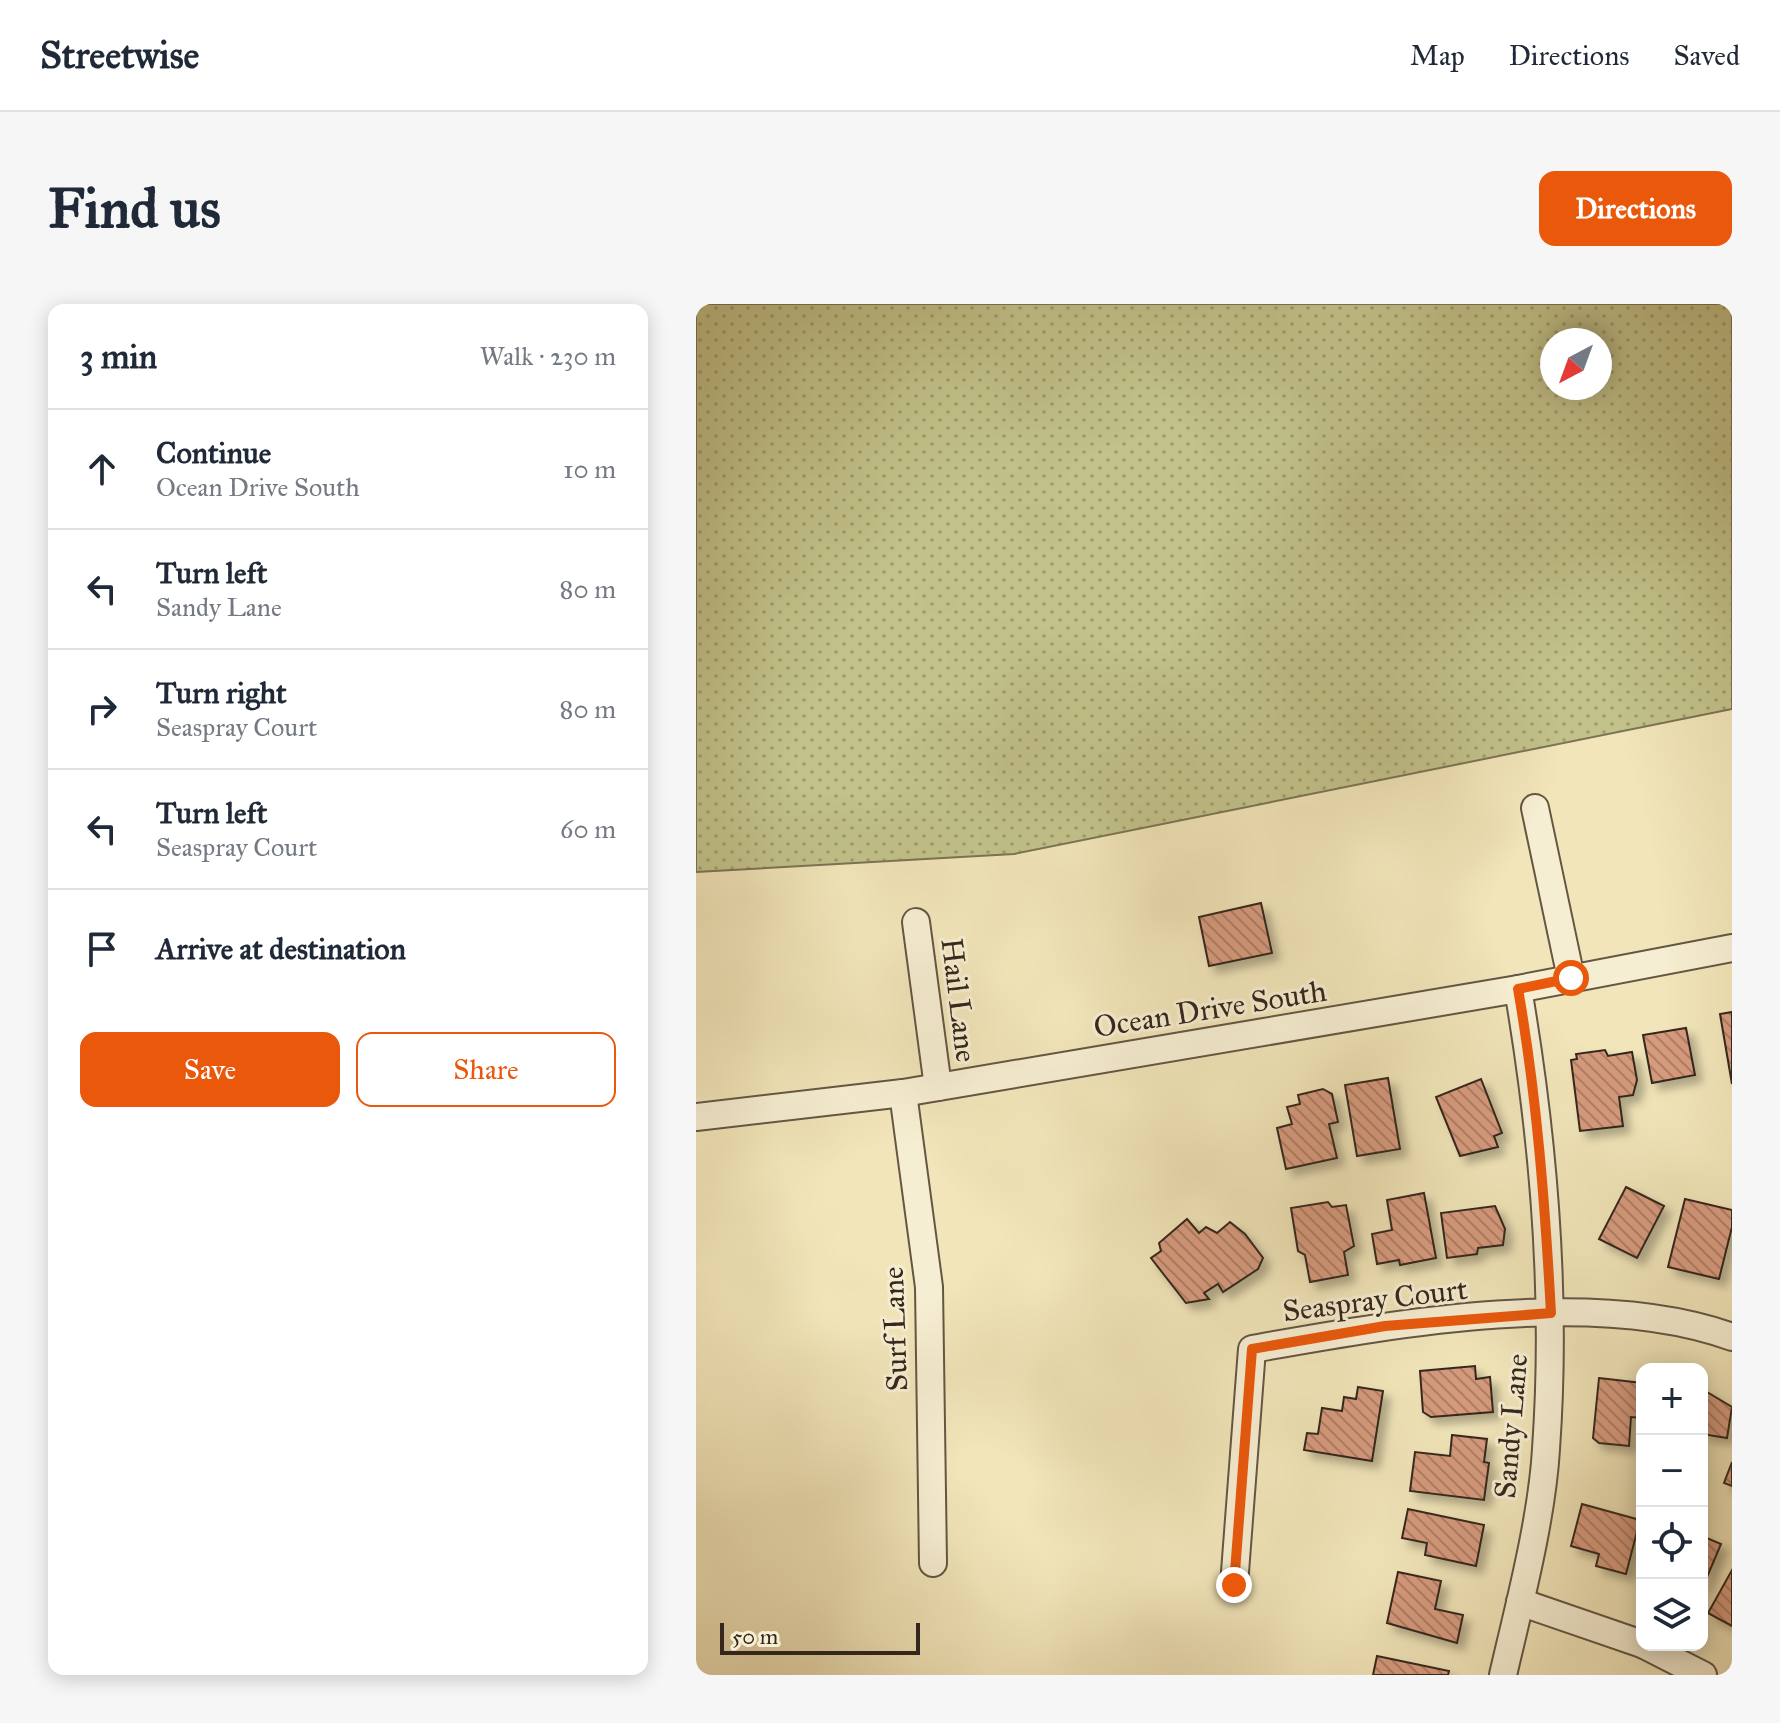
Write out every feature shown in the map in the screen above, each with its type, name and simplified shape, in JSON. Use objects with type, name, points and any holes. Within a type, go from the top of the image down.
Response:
[{"type":"street","points":[[1535,808],[1571,978]]},
{"type":"street","name":"Hail Lane","points":[[916,922],[938,1087]]},
{"type":"street","name":"Ocean Drive South","points":[[696,1117],[903,1093],[1518,989],[1732,948]]},
{"type":"street","name":"Sandy Lane","points":[[1503,1675],[1520,1602],[1546,1452],[1551,1313],[1544,1193],[1530,1058],[1518,989]]},
{"type":"street","name":"Surf Lane","points":[[903,1093],[929,1287],[933,1563]]},
{"type":"street","points":[[1551,1313],[1636,1315],[1732,1337]]},
{"type":"street","name":"Seaspray Court","points":[[1234,1585],[1252,1349],[1385,1326],[1551,1313]]},
{"type":"street","points":[[1520,1602],[1636,1643]]},
{"type":"street","points":[[1655,1651],[1703,1675]]},
{"type":"green space","points":[[696,304],[1732,304],[1732,709],[1014,854],[696,872]]},
{"type":"building","points":[[1261,903],[1272,953],[1209,966],[1199,917]]},
{"type":"building","points":[[1732,1012],[1732,1084],[1720,1014]]},
{"type":"building","points":[[1686,1028],[1695,1075],[1652,1083],[1643,1035]]},
{"type":"building","points":[[1605,1050],[1608,1056],[1632,1052],[1637,1080],[1633,1095],[1619,1097],[1623,1126],[1580,1131],[1571,1060],[1577,1059],[1576,1054]]},
{"type":"building","points":[[1388,1078],[1400,1149],[1357,1156],[1345,1085]]},
{"type":"building","points":[[1481,1079],[1502,1133],[1494,1136],[1498,1147],[1460,1156],[1436,1097]]},
{"type":"building","points":[[1323,1089],[1332,1094],[1338,1122],[1329,1124],[1337,1158],[1286,1169],[1277,1128],[1292,1124],[1287,1107],[1300,1104],[1298,1095]]},
{"type":"building","points":[[1626,1187],[1664,1206],[1637,1258],[1599,1239]]},
{"type":"building","points":[[1424,1193],[1436,1258],[1400,1265],[1399,1260],[1377,1264],[1372,1234],[1392,1230],[1387,1200]]},
{"type":"building","points":[[1685,1199],[1732,1210],[1732,1227],[1719,1279],[1668,1267]]},
{"type":"building","points":[[1328,1202],[1332,1207],[1346,1205],[1354,1246],[1344,1252],[1348,1275],[1310,1282],[1305,1255],[1298,1251],[1291,1208]]},
{"type":"building","points":[[1495,1206],[1505,1229],[1503,1245],[1478,1248],[1477,1254],[1447,1258],[1441,1213]]},
{"type":"building","points":[[1187,1219],[1199,1233],[1206,1227],[1217,1233],[1230,1222],[1245,1234],[1263,1258],[1258,1269],[1223,1292],[1218,1284],[1204,1293],[1209,1299],[1186,1303],[1151,1258],[1161,1251],[1159,1243]]},
{"type":"building","points":[[1475,1366],[1476,1379],[1490,1377],[1493,1412],[1431,1417],[1423,1412],[1420,1371]]},
{"type":"building","points":[[1599,1378],[1636,1382],[1636,1417],[1631,1417],[1629,1446],[1599,1443],[1593,1438]]},
{"type":"building","points":[[1358,1387],[1383,1391],[1372,1461],[1304,1450],[1307,1433],[1318,1434],[1322,1408],[1342,1411],[1344,1397],[1356,1399]]},
{"type":"building","points":[[1708,1393],[1732,1407],[1727,1438],[1708,1435]]},
{"type":"building","points":[[1452,1435],[1487,1439],[1484,1462],[1489,1463],[1484,1500],[1410,1491],[1415,1452],[1450,1456]]},
{"type":"building","points":[[1732,1462],[1732,1486],[1724,1483]]},
{"type":"building","points":[[1582,1504],[1636,1519],[1636,1535],[1626,1574],[1596,1566],[1599,1554],[1571,1546]]},
{"type":"building","points":[[1408,1509],[1484,1525],[1476,1566],[1425,1555],[1427,1543],[1402,1538]]},
{"type":"building","points":[[1708,1539],[1721,1544],[1708,1575]]},
{"type":"building","points":[[1732,1570],[1732,1626],[1708,1613]]},
{"type":"building","points":[[1398,1572],[1441,1581],[1435,1609],[1463,1615],[1457,1643],[1387,1623]]},
{"type":"building","points":[[1377,1656],[1449,1671],[1448,1675],[1373,1675]]},
{"type":"route","points":[[1234,1585],[1252,1349],[1385,1326],[1551,1313],[1544,1193],[1530,1058],[1518,989],[1571,978]]}]
